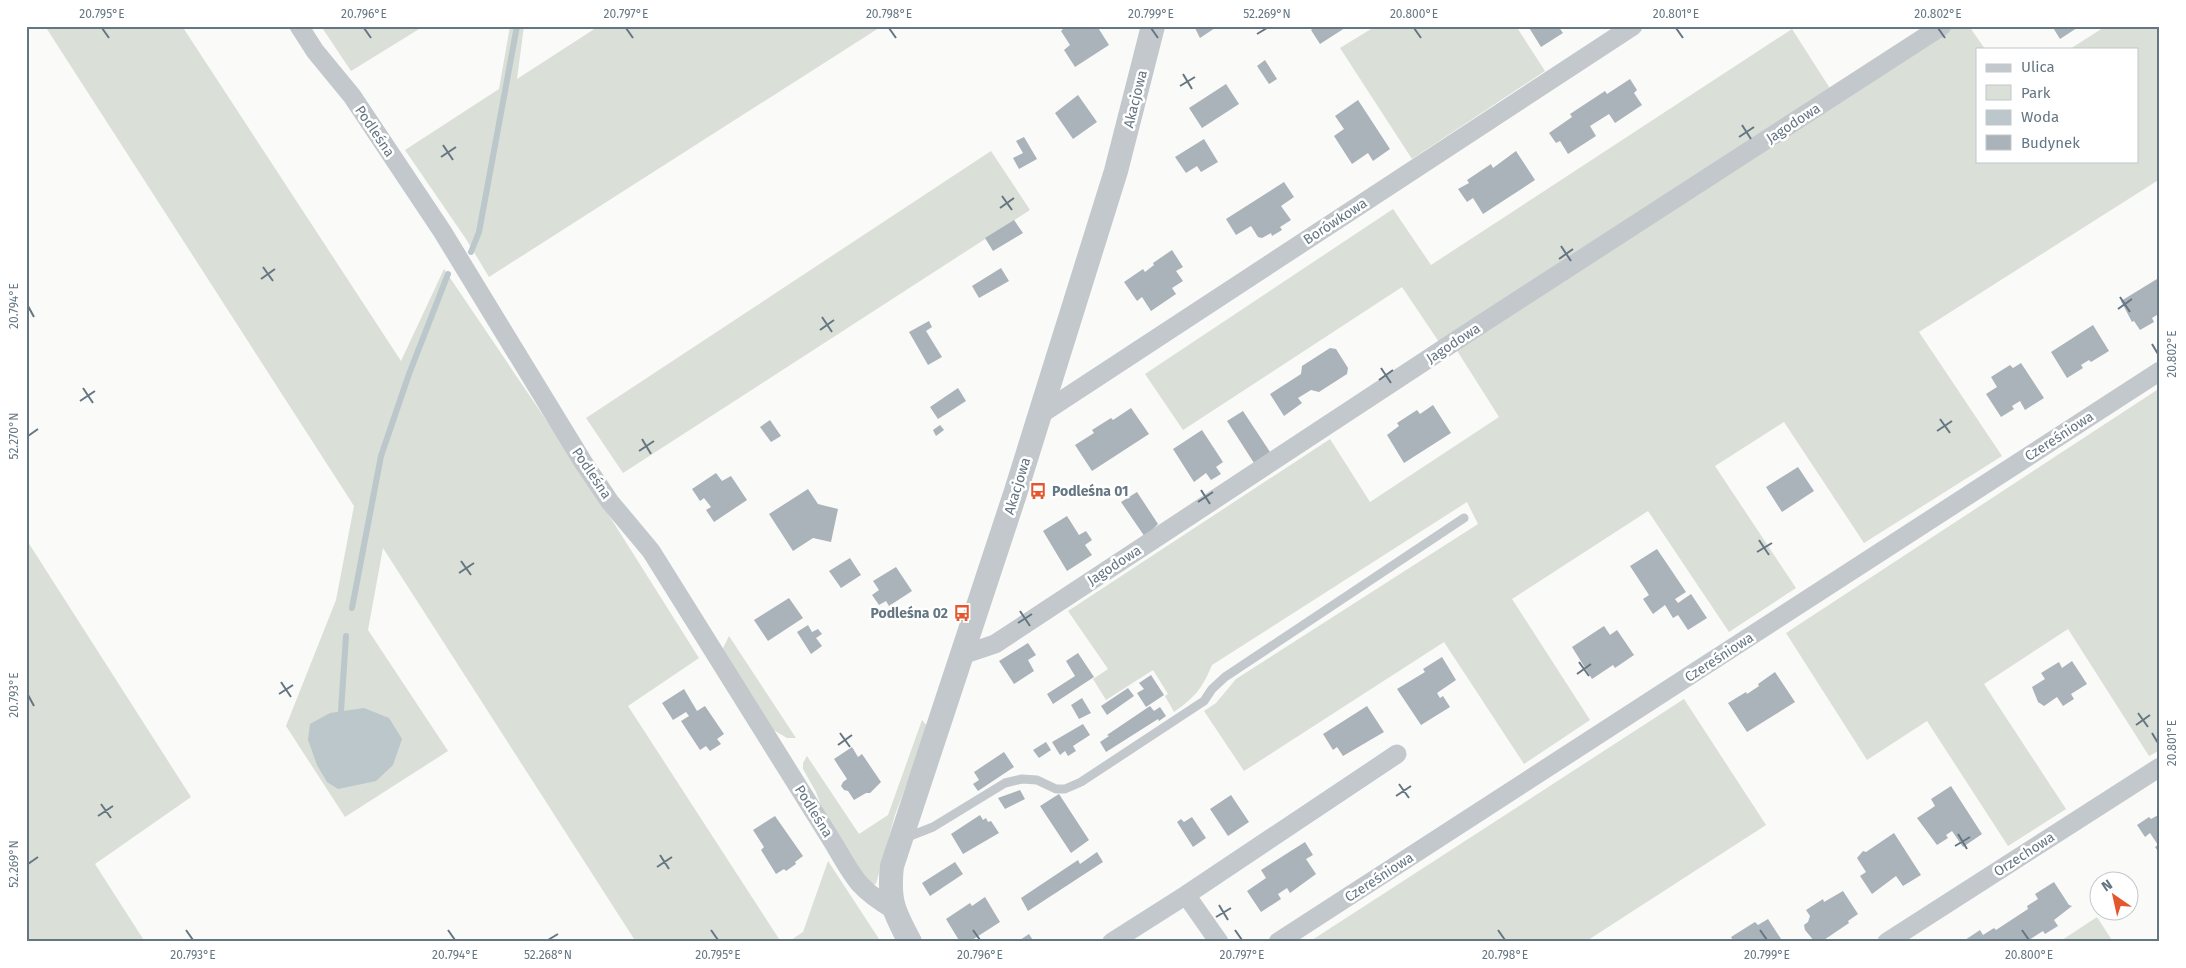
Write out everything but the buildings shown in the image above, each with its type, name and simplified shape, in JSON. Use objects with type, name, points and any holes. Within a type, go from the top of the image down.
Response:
[{"type":"street","name":"Podleśna","points":[[299,26],[315,51],[352,96],[442,230],[610,502],[651,551],[856,882],[872,897],[894,910]]},
{"type":"street","name":"Akacjowa","points":[[910,942],[894,910],[890,884],[892,866],[962,655],[1116,171],[1153,26]]},
{"type":"street","name":"Borówkowa","points":[[1038,416],[1633,26]]},
{"type":"street","name":"Jagodowa","points":[[962,655],[994,644],[1942,26]]},
{"type":"street","name":"Czereśniowa","points":[[1278,942],[2160,371]]},
{"type":"street","points":[[1112,942],[1186,895],[1397,754]]},
{"type":"street","name":"Orzechowa","points":[[1887,942],[2160,766]]},
{"type":"street","points":[[1186,895],[1219,942]]},
{"type":"lane","points":[[902,839],[933,827],[1005,783],[1022,779],[1037,780],[1056,789],[1065,789],[1081,782],[1204,701],[1212,689],[1225,677],[1464,518]]},
{"type":"green space","points":[[45,26],[182,26],[401,361],[444,269],[586,479],[699,658],[628,706],[781,942],[636,942],[383,548],[368,630],[448,751],[345,817],[286,726],[336,600],[354,506]]},
{"type":"green space","points":[[321,26],[424,26],[351,71]]},
{"type":"green space","points":[[510,26],[524,26],[517,79],[599,26],[882,26],[489,277],[466,239],[405,150],[499,89]]},
{"type":"green space","points":[[1376,26],[1516,26],[1545,71],[1412,159],[1340,48]]},
{"type":"green space","points":[[1952,26],[1969,26],[1984,48],[1976,48],[1976,162],[2138,162],[2138,48],[2072,48],[2106,26],[2160,26],[2160,179],[1919,332],[2002,456],[1864,543],[1784,422],[1715,466],[1796,588],[1729,632],[1648,511],[1512,599],[1590,720],[1524,764],[1444,642],[1244,771],[1204,711],[1216,703],[1236,679],[1478,524],[1467,502],[1212,665],[1197,692],[1174,712],[1165,696],[1168,694],[1153,670],[1106,700],[1093,679],[1108,669],[1068,611],[1330,439],[1370,502],[1499,417],[1456,349]]},
{"type":"green space","points":[[1792,29],[1831,90],[1439,342],[1402,287],[1183,430],[1145,374],[1393,209],[1431,265]]},
{"type":"green space","points":[[991,151],[1030,210],[623,473],[586,418]]},
{"type":"green space","points":[[2160,388],[2160,750],[2149,756],[2068,629],[1984,684],[2066,809],[2008,846],[1927,721],[1867,760],[1786,633]]},
{"type":"green space","points":[[26,539],[191,797],[95,864],[145,942],[26,942]]},
{"type":"green space","points":[[729,636],[796,738],[787,738],[770,728],[728,660],[723,648]]},
{"type":"green space","points":[[1684,699],[1766,825],[1585,942],[1309,942]]},
{"type":"green space","points":[[922,720],[928,727],[895,815],[876,884],[872,885],[864,879],[824,814],[816,792],[803,769],[803,763],[807,756],[859,834],[888,815]]},
{"type":"green space","points":[[828,861],[881,942],[788,942],[803,932]]},
{"type":"green space","points":[[2092,920],[2099,920],[2113,942],[2059,942]]},
{"type":"water","points":[[364,708],[389,718],[402,739],[393,765],[376,781],[338,789],[327,782],[317,765],[308,740],[310,724],[330,713]]},
{"type":"waterway","points":[[471,252],[479,232],[517,26]]},
{"type":"waterway","points":[[352,608],[381,456],[409,374],[448,274]]},
{"type":"waterway","points":[[341,711],[346,636]]},
{"type":"place","name":"Podleśna 01","points":[[1038,491]]},
{"type":"place","name":"Podleśna 02","points":[[962,613]]}]
